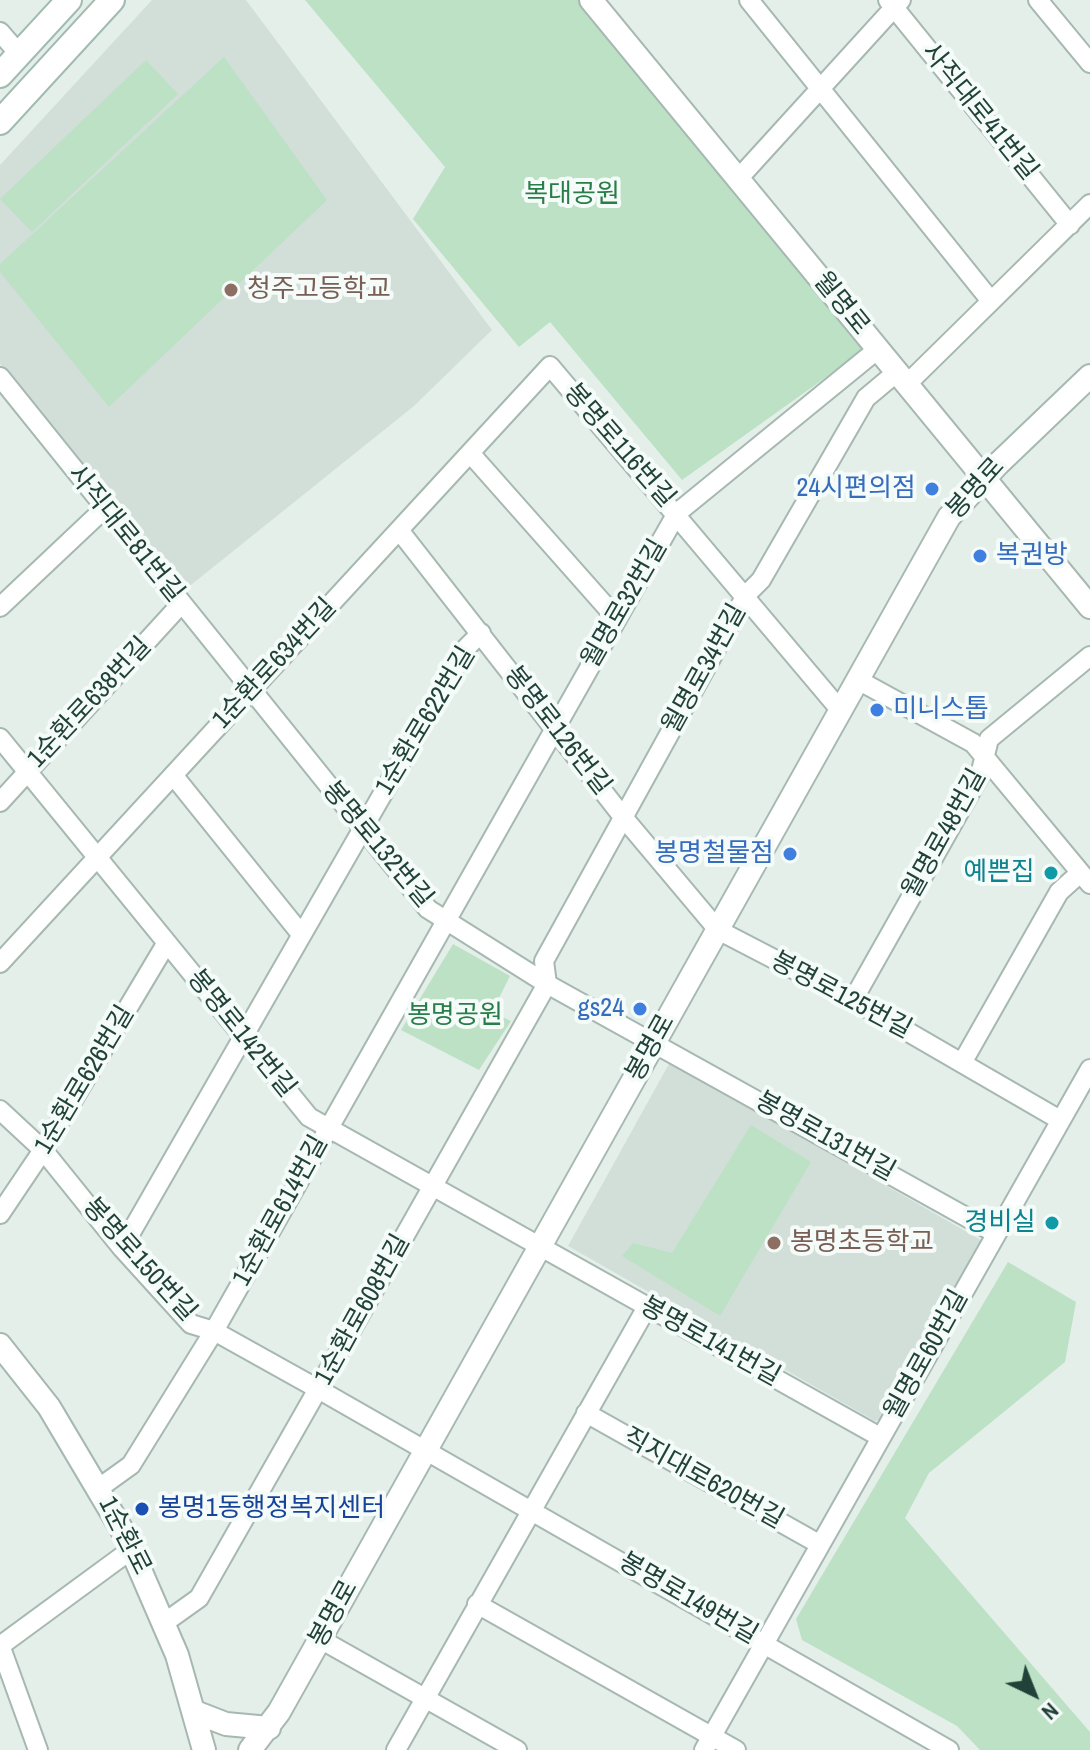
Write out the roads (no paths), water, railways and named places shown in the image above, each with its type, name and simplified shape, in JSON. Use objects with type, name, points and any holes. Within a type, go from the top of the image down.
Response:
[{"type":"main road","points":[[0,75],[69,0]]},
{"type":"main road","points":[[0,122],[112,0]]},
{"type":"street","points":[[751,2],[991,301]]},
{"type":"street","name":"월명로","points":[[599,3],[738,179],[1090,607]]},
{"type":"street","points":[[738,179],[894,3]]},
{"type":"street","name":"사직대로41번길","points":[[894,3],[1070,225]]},
{"type":"street","points":[[1047,4],[1090,63]]},
{"type":"street","points":[[0,32],[19,54]]},
{"type":"street","name":"월명로34번길","points":[[547,984],[544,961],[746,595],[761,580],[866,398],[902,378],[991,301],[1090,204]]},
{"type":"street","name":"월명로32번길","points":[[448,922],[677,513],[878,349]]},
{"type":"street","name":"봉명로116번길","points":[[550,366],[841,711]]},
{"type":"street","name":"1순환로634번길","points":[[0,963],[550,366]]},
{"type":"street","name":"봉명로","points":[[250,1750],[274,1720],[320,1639],[949,517],[1090,376]]},
{"type":"street","name":"사직대로81번길","points":[[2,385],[105,508],[250,691]]},
{"type":"street","points":[[470,453],[617,619]]},
{"type":"street","points":[[0,607],[105,508]]},
{"type":"street","name":"봉명로126번길","points":[[399,530],[623,817],[718,930]]},
{"type":"street","name":"1순환로638번길","points":[[0,802],[181,604]]},
{"type":"street","name":"1순환로622번길","points":[[122,1248],[467,647],[481,633]]},
{"type":"street","name":"월명로48번길","points":[[853,1000],[985,759],[989,739],[1090,656]]},
{"type":"street","points":[[858,680],[973,743],[1085,878],[1059,892],[962,1063]]},
{"type":"street","name":"봉명로132번길","points":[[250,691],[428,909],[547,984],[654,1043]]},
{"type":"street","name":"봉명로142번길","points":[[0,738],[309,1117],[539,1247]]},
{"type":"street","points":[[173,775],[301,934]]},
{"type":"street","name":"1순환로614번길","points":[[99,1488],[131,1465],[214,1331],[328,1126],[448,922]]},
{"type":"street","name":"봉명로125번길","points":[[718,930],[853,1000],[1060,1120]]},
{"type":"street","name":"1순환로626번길","points":[[0,1214],[43,1150],[166,944]]},
{"type":"street","name":"1순환로608번길","points":[[164,1623],[199,1598],[547,984]]},
{"type":"street","name":"봉명로131번길","points":[[654,1043],[995,1233]]},
{"type":"street","name":"월명로60번길","points":[[708,1743],[1090,1069]]},
{"type":"street","name":"봉명로150번길","points":[[0,1110],[43,1150],[122,1248],[191,1324],[214,1331],[425,1451]]},
{"type":"street","name":"봉명로141번길","points":[[539,1247],[880,1437]]},
{"type":"street","points":[[396,1750],[647,1307]]},
{"type":"street","name":"1순환로","points":[[0,1345],[49,1407],[132,1549],[164,1623],[195,1712],[204,1750]]},
{"type":"street","name":"직지대로620번길","points":[[586,1413],[819,1544]]},
{"type":"street","name":"봉명로149번길","points":[[425,1451],[532,1509],[949,1750]]},
{"type":"street","points":[[38,1750],[0,1645],[132,1549]]},
{"type":"street","points":[[477,1604],[590,1667],[708,1743],[736,1750]]},
{"type":"street","points":[[320,1639],[517,1750]]},
{"type":"street","points":[[195,1712],[219,1723],[274,1720],[260,1750]]},
{"type":"place","name":"청주고등학교","points":[[231,290]]},
{"type":"place","name":"24시편의점","points":[[932,489]]},
{"type":"place","name":"복권방","points":[[980,556]]},
{"type":"place","name":"미니스톱","points":[[877,710]]},
{"type":"place","name":"봉명철물점","points":[[790,854]]},
{"type":"place","name":"예쁜집","points":[[1051,873]]},
{"type":"place","name":"gs24","points":[[640,1009]]},
{"type":"place","name":"경비실","points":[[1052,1223]]},
{"type":"place","name":"봉명초등학교","points":[[774,1243]]},
{"type":"place","name":"봉명1동행정복지센터","points":[[142,1509]]},
{"type":"park label","name":"복대공원","points":[[572,195]]},
{"type":"park label","name":"봉명공원","points":[[455,1016]]}]
